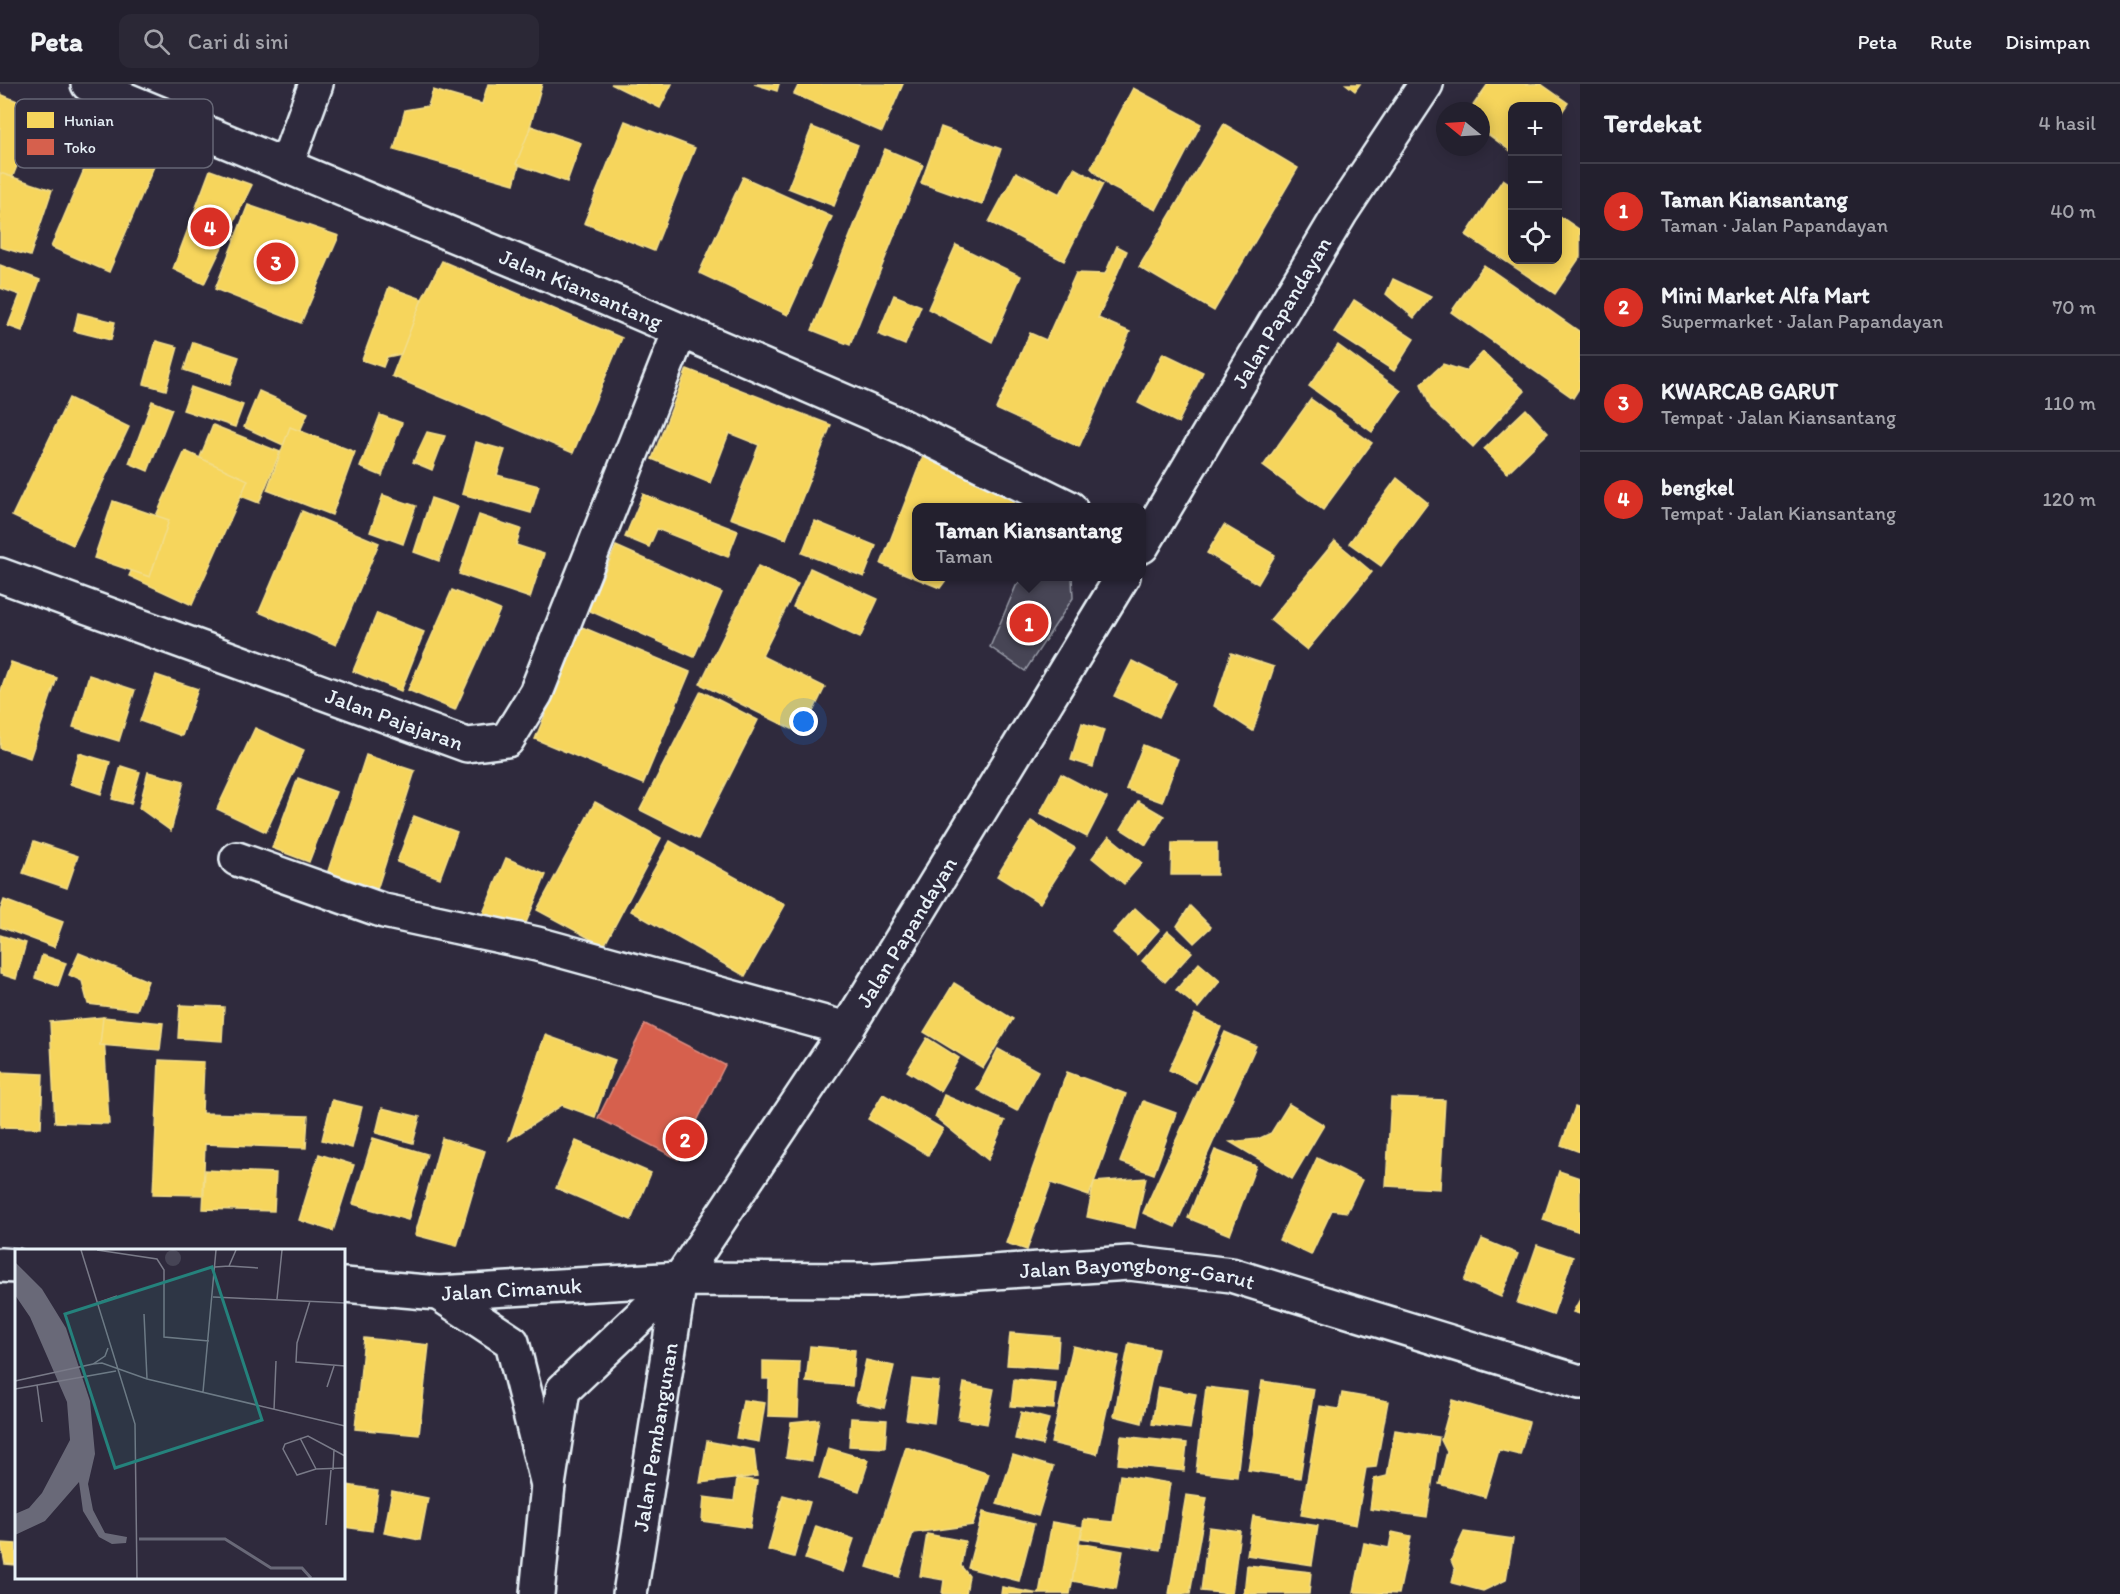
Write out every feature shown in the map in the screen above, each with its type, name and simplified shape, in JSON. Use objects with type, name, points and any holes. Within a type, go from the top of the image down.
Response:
[{"type":"main road","name":"Jalan Kiansantang","points":[[88,84],[124,99]]},
{"type":"main road","points":[[286,166],[316,84]]},
{"type":"main road","name":"Jalan Papandayan","points":[[1146,537],[1341,212],[1425,84]]},
{"type":"main road","name":"Jalan Kiansantang","points":[[213,136],[680,330],[902,426],[1062,503]]},
{"type":"main road","name":"Jalan Pajajaran","points":[[0,575],[467,745],[507,740],[536,693],[680,330]]},
{"type":"main road","name":"Jalan Papandayan","points":[[680,1279],[847,1029],[1120,581]]},
{"type":"main road","points":[[237,859],[384,911],[537,944],[847,1029]]},
{"type":"main road","name":"Jalan Bayongbong-Garut","points":[[680,1279],[873,1280],[1129,1263],[1231,1275],[1580,1382]]},
{"type":"main road","points":[[0,1265],[15,1266]]},
{"type":"main road","points":[[537,1594],[548,1485],[563,1390],[680,1279]]},
{"type":"main road","name":"Jalan Cimanuk","points":[[345,1285],[438,1293],[680,1279]]},
{"type":"main road","name":"Jalan Pembangunan","points":[[630,1594],[680,1279]]},
{"type":"main road","points":[[438,1293],[512,1342],[548,1485]]},
{"type":"shaded area","points":[[1020,581],[1072,581],[1073,598],[1025,671],[990,647],[1016,586]]},
{"type":"building: Hunian","points":[[488,84],[542,84],[514,184],[394,150],[405,110],[428,106],[433,90],[482,104]]},
{"type":"building: Hunian","points":[[611,84],[672,84],[660,108]]},
{"type":"building: Hunian","points":[[754,84],[779,84],[777,91]]},
{"type":"building: Hunian","points":[[799,84],[903,84],[882,132],[794,94]]},
{"type":"building: Hunian","points":[[1346,84],[1360,84],[1355,91]]},
{"type":"building: Hunian","points":[[1488,84],[1541,84],[1568,103],[1562,112],[1562,102],[1508,102],[1508,149],[1490,136],[1490,102],[1475,102]]},
{"type":"building: Hunian","points":[[1133,88],[1201,124],[1156,210],[1109,186],[1091,168]]},
{"type":"building: Hunian","points":[[0,94],[15,100],[16,168],[0,209]]},
{"type":"building: Hunian","points":[[625,121],[695,148],[654,251],[584,223]]},
{"type":"building: Hunian","points":[[1224,124],[1298,168],[1214,311],[1139,267]]},
{"type":"building: Hunian","points":[[531,126],[581,143],[567,182],[516,164]]},
{"type":"building: Hunian","points":[[812,127],[858,145],[834,206],[788,188]]},
{"type":"building: Hunian","points":[[941,127],[1001,149],[982,205],[921,183]]},
{"type":"building: Hunian","points":[[885,149],[923,165],[850,345],[812,330]]},
{"type":"building: Hunian","points":[[85,168],[153,168],[109,272],[51,247]]},
{"type":"building: Hunian","points":[[1074,168],[1103,184],[1064,261],[989,222],[1016,172],[1060,194]]},
{"type":"building: Hunian","points":[[210,170],[252,185],[204,284],[173,269]]},
{"type":"building: Hunian","points":[[0,173],[52,190],[30,256],[0,247]]},
{"type":"building: Hunian","points":[[743,177],[832,217],[788,315],[699,273]]},
{"type":"building: Hunian","points":[[1503,179],[1508,182],[1508,263],[1466,235]]},
{"type":"building: Hunian","points":[[248,205],[339,236],[301,323],[215,289]]},
{"type":"building: Hunian","points":[[1562,218],[1580,230],[1580,257],[1555,294],[1510,264],[1562,264]]},
{"type":"building: Hunian","points":[[956,245],[1021,276],[992,342],[928,309]]},
{"type":"building: Hunian","points":[[1117,246],[1127,251],[1098,318],[1130,332],[1079,447],[996,409],[1030,333],[1046,340],[1076,273],[1105,274]]},
{"type":"building: Hunian","points":[[442,261],[622,338],[573,453],[392,376],[422,299]]},
{"type":"building: Hunian","points":[[0,265],[40,280],[22,331],[8,326],[20,295],[0,288]]},
{"type":"building: Hunian","points":[[1484,265],[1580,332],[1580,387],[1573,398],[1451,312]]},
{"type":"building: Hunian","points":[[1393,279],[1431,297],[1414,318],[1386,294]]},
{"type":"building: Hunian","points":[[389,287],[422,299],[401,354],[387,357],[383,367],[362,360]]},
{"type":"building: Hunian","points":[[894,295],[921,306],[905,345],[878,334]]},
{"type":"building: Hunian","points":[[1354,300],[1414,339],[1394,371],[1334,332]]},
{"type":"building: Hunian","points":[[78,313],[115,322],[111,340],[74,331]]},
{"type":"building: Hunian","points":[[156,341],[178,347],[166,390],[144,384]]},
{"type":"building: Hunian","points":[[193,342],[239,357],[230,385],[184,370]]},
{"type":"building: Hunian","points":[[1338,345],[1401,391],[1372,432],[1309,386]]},
{"type":"building: Hunian","points":[[1483,352],[1525,391],[1473,447],[1431,408],[1421,384],[1443,364],[1465,371]]},
{"type":"building: Hunian","points":[[1163,353],[1203,372],[1178,423],[1138,403]]},
{"type":"building: Hunian","points":[[687,369],[831,425],[786,539],[730,518],[759,445],[729,433],[710,483],[652,459]]},
{"type":"building: Hunian","points":[[191,387],[243,405],[235,427],[183,410]]},
{"type":"building: Hunian","points":[[259,391],[308,413],[292,449],[244,427]]},
{"type":"building: Hunian","points":[[69,398],[129,427],[73,545],[12,516]]},
{"type":"building: Hunian","points":[[1311,399],[1372,443],[1323,510],[1263,466]]},
{"type":"building: Hunian","points":[[152,401],[172,409],[148,471],[129,463]]},
{"type":"building: Hunian","points":[[1526,409],[1548,433],[1507,473],[1484,449]]},
{"type":"building: Hunian","points":[[380,415],[402,423],[382,476],[360,467]]},
{"type":"building: Hunian","points":[[213,425],[280,452],[259,503],[192,477]]},
{"type":"building: Hunian","points":[[290,427],[355,452],[332,515],[267,490]]},
{"type":"building: Hunian","points":[[427,432],[445,436],[432,470],[413,462]]},
{"type":"building: Hunian","points":[[476,442],[505,450],[497,475],[539,486],[531,513],[462,494]]},
{"type":"building: Hunian","points":[[185,451],[248,480],[192,605],[129,576]]},
{"type":"building: Hunian","points":[[923,456],[1021,494],[1014,503],[912,503],[912,577],[881,564]]},
{"type":"building: Hunian","points":[[1397,478],[1428,503],[1381,566],[1349,543]]},
{"type":"building: Hunian","points":[[643,494],[738,531],[728,557],[657,529],[649,547],[625,537]]},
{"type":"building: Hunian","points":[[383,495],[416,506],[403,544],[370,532]]},
{"type":"building: Hunian","points":[[431,498],[458,507],[439,561],[414,552]]},
{"type":"building: Hunian","points":[[113,501],[169,520],[150,577],[94,558]]},
{"type":"building: Hunian","points":[[302,511],[379,543],[336,645],[259,612]]},
{"type":"building: Hunian","points":[[479,515],[521,529],[516,545],[544,554],[530,598],[459,574]]},
{"type":"building: Hunian","points":[[815,521],[876,546],[864,577],[802,553]]},
{"type":"building: Hunian","points":[[1224,525],[1275,555],[1258,584],[1207,553]]},
{"type":"building: Hunian","points":[[1335,541],[1372,572],[1307,650],[1270,620]]},
{"type":"building: Hunian","points":[[616,546],[722,593],[694,657],[588,610]]},
{"type":"building: Hunian","points":[[758,566],[798,584],[762,656],[825,687],[802,734],[700,684]]},
{"type":"building: Hunian","points":[[810,568],[878,599],[860,638],[793,607]]},
{"type":"building: Hunian","points":[[923,581],[945,581],[940,588]]},
{"type":"building: Hunian","points":[[452,590],[500,610],[455,710],[408,690]]},
{"type":"building: Hunian","points":[[377,613],[424,632],[401,691],[353,671]]},
{"type":"building: Hunian","points":[[582,627],[690,672],[643,784],[535,739]]},
{"type":"building: Hunian","points":[[1231,653],[1274,667],[1253,731],[1214,706]]},
{"type":"building: Hunian","points":[[1132,661],[1176,683],[1159,717],[1114,696]]},
{"type":"building: Hunian","points":[[11,662],[57,678],[30,758],[0,748],[0,693]]},
{"type":"building: Hunian","points":[[89,675],[135,690],[119,741],[73,727]]},
{"type":"building: Hunian","points":[[156,675],[198,689],[182,736],[140,721]]},
{"type":"building: Hunian","points":[[701,691],[758,720],[698,839],[640,810]]},
{"type":"building: Hunian","points":[[1082,723],[1104,730],[1093,767],[1071,760]]},
{"type":"building: Hunian","points":[[255,728],[304,750],[266,832],[217,809]]},
{"type":"building: Hunian","points":[[1143,745],[1178,759],[1162,802],[1126,789]]},
{"type":"building: Hunian","points":[[79,753],[110,762],[101,794],[70,784]]},
{"type":"building: Hunian","points":[[366,755],[415,771],[375,896],[325,880]]},
{"type":"building: Hunian","points":[[121,766],[140,772],[131,804],[112,799]]},
{"type":"building: Hunian","points":[[148,772],[184,781],[171,831],[139,808]]},
{"type":"building: Hunian","points":[[1061,774],[1107,798],[1087,837],[1040,813]]},
{"type":"building: Hunian","points":[[298,778],[336,792],[309,862],[272,848]]},
{"type":"building: Hunian","points":[[1138,801],[1164,816],[1146,845],[1121,829]]},
{"type":"building: Hunian","points":[[595,802],[661,838],[604,946],[537,910]]},
{"type":"building: Hunian","points":[[414,816],[457,832],[440,878],[397,862]]},
{"type":"building: Hunian","points":[[1031,821],[1075,848],[1040,903],[997,876]]},
{"type":"building: Hunian","points":[[1109,836],[1142,863],[1124,884],[1092,858]]},
{"type":"building: Hunian","points":[[34,841],[78,856],[67,888],[23,873]]},
{"type":"building: Hunian","points":[[670,841],[785,905],[745,976],[631,911]]},
{"type":"building: Hunian","points":[[1172,843],[1217,843],[1217,875],[1171,875]]},
{"type":"building: Hunian","points":[[506,858],[546,875],[523,930],[483,913]]},
{"type":"building: Hunian","points":[[4,900],[63,922],[54,947],[0,927],[0,911]]},
{"type":"building: Hunian","points":[[1190,906],[1211,927],[1194,943],[1177,926]]},
{"type":"building: Hunian","points":[[1135,908],[1159,930],[1137,955],[1113,933]]},
{"type":"building: Hunian","points":[[1168,931],[1192,952],[1165,982],[1142,961]]},
{"type":"building: Hunian","points":[[0,935],[26,943],[16,979],[0,974]]},
{"type":"building: Hunian","points":[[79,953],[148,981],[137,1010],[88,1004],[82,981],[69,975]]},
{"type":"building: Hunian","points":[[42,955],[66,963],[58,986],[35,978]]},
{"type":"building: Hunian","points":[[1199,963],[1220,981],[1198,1008],[1176,990]]},
{"type":"building: Hunian","points":[[954,983],[1013,1019],[983,1068],[924,1032]]},
{"type":"building: Hunian","points":[[180,1005],[224,1007],[222,1041],[178,1038]]},
{"type":"building: Hunian","points":[[1195,1014],[1221,1027],[1196,1083],[1169,1070]]},
{"type":"building: Hunian","points":[[103,1017],[109,1124],[55,1122],[50,1022]]},
{"type":"building: Hunian","points":[[103,1017],[163,1023],[160,1050],[100,1045]]},
{"type":"building: Hunian","points":[[1225,1032],[1256,1046],[1175,1227],[1143,1213]]},
{"type":"building: Hunian","points":[[545,1035],[615,1060],[595,1117],[562,1105],[509,1140]]},
{"type":"building: Hunian","points":[[927,1038],[959,1058],[940,1091],[907,1071]]},
{"type":"building: Hunian","points":[[998,1049],[1038,1071],[1017,1111],[977,1090]]},
{"type":"building: Hunian","points":[[159,1060],[204,1062],[202,1113],[308,1116],[306,1148],[205,1144],[203,1195],[153,1194]]},
{"type":"building: Hunian","points":[[0,1072],[43,1074],[41,1128],[0,1127]]},
{"type":"building: Hunian","points":[[1067,1072],[1126,1094],[1089,1196],[1051,1183],[1027,1250],[1006,1243]]},
{"type":"building: Hunian","points":[[883,1094],[943,1129],[928,1155],[868,1119]]},
{"type":"building: Hunian","points":[[944,1095],[1005,1121],[988,1160],[935,1117]]},
{"type":"building: Hunian","points":[[1391,1098],[1445,1100],[1440,1189],[1386,1186]]},
{"type":"building: Hunian","points":[[332,1100],[362,1107],[352,1148],[322,1140]]},
{"type":"building: Hunian","points":[[1143,1101],[1176,1113],[1154,1174],[1120,1162]]},
{"type":"building: Hunian","points":[[1289,1104],[1324,1125],[1292,1179],[1230,1142],[1258,1139],[1271,1133]]},
{"type":"building: Hunian","points":[[1575,1107],[1580,1109],[1580,1152],[1561,1145]]},
{"type":"building: Hunian","points":[[382,1108],[420,1117],[413,1143],[376,1133]]},
{"type":"building: Hunian","points":[[373,1138],[427,1154],[408,1220],[353,1204]]},
{"type":"building: Hunian","points":[[442,1138],[485,1151],[457,1246],[415,1235]]},
{"type":"building: Hunian","points":[[576,1141],[651,1173],[631,1220],[556,1188]]},
{"type":"building: Hunian","points":[[1215,1150],[1256,1166],[1230,1235],[1188,1218]]},
{"type":"building: Hunian","points":[[319,1154],[354,1165],[333,1231],[299,1220]]},
{"type":"building: Hunian","points":[[1317,1158],[1362,1180],[1347,1212],[1332,1210],[1311,1255],[1279,1240]]},
{"type":"building: Hunian","points":[[205,1170],[276,1173],[274,1211],[203,1209]]},
{"type":"building: Hunian","points":[[1559,1171],[1580,1178],[1580,1232],[1543,1220]]},
{"type":"building: Hunian","points":[[1146,1178],[1135,1228],[1087,1217],[1094,1182]]},
{"type":"building: Hunian","points":[[1482,1239],[1518,1254],[1501,1297],[1464,1281]]},
{"type":"building: Hunian","points":[[1537,1245],[1573,1257],[1553,1315],[1517,1303]]},
{"type":"building: Hunian","points":[[1580,1299],[1580,1314],[1573,1312]]},
{"type":"building: Hunian","points":[[1010,1333],[1059,1337],[1057,1368],[1007,1365]]},
{"type":"building: Hunian","points":[[364,1338],[429,1345],[419,1435],[355,1429]]},
{"type":"building: Hunian","points":[[1129,1343],[1158,1349],[1142,1423],[1114,1416]]},
{"type":"building: Hunian","points":[[810,1346],[855,1350],[852,1386],[806,1382]]},
{"type":"building: Hunian","points":[[1073,1346],[1119,1356],[1097,1454],[1051,1443]]},
{"type":"building: Hunian","points":[[866,1360],[894,1366],[884,1408],[856,1402]]},
{"type":"building: Hunian","points":[[763,1361],[800,1362],[798,1417],[768,1416],[769,1379],[763,1379]]},
{"type":"building: Hunian","points":[[912,1379],[939,1382],[934,1423],[906,1419]]},
{"type":"building: Hunian","points":[[1014,1379],[1056,1383],[1054,1409],[1011,1406]]},
{"type":"building: Hunian","points":[[1262,1381],[1314,1389],[1300,1478],[1248,1470]]},
{"type":"building: Hunian","points":[[964,1383],[994,1389],[987,1424],[958,1419]]},
{"type":"building: Hunian","points":[[1158,1387],[1196,1394],[1190,1429],[1152,1424]]},
{"type":"building: Hunian","points":[[1206,1387],[1247,1392],[1237,1477],[1196,1472]]},
{"type":"building: Hunian","points":[[1342,1393],[1388,1401],[1376,1467],[1366,1468],[1356,1525],[1301,1515],[1320,1406],[1339,1409]]},
{"type":"building: Hunian","points":[[743,1400],[765,1403],[759,1442],[736,1438]]},
{"type":"building: Hunian","points":[[1452,1400],[1529,1422],[1520,1455],[1499,1450],[1485,1497],[1439,1484],[1447,1452],[1441,1440]]},
{"type":"building: Hunian","points":[[1021,1412],[1049,1419],[1042,1445],[1015,1439]]},
{"type":"building: Hunian","points":[[851,1418],[887,1420],[885,1448],[849,1446]]},
{"type":"building: Hunian","points":[[819,1419],[812,1461],[786,1457],[791,1422]]},
{"type":"building: Hunian","points":[[1395,1430],[1439,1437],[1427,1517],[1370,1509],[1374,1479],[1387,1476]]},
{"type":"building: Hunian","points":[[1121,1436],[1187,1443],[1184,1471],[1118,1464]]},
{"type":"building: Hunian","points":[[707,1441],[754,1450],[757,1476],[700,1483]]},
{"type":"building: Hunian","points":[[906,1447],[989,1474],[973,1525],[913,1533],[899,1577],[867,1567]]},
{"type":"building: Hunian","points":[[828,1448],[869,1460],[859,1491],[819,1478]]},
{"type":"building: Hunian","points":[[1013,1455],[1053,1467],[1038,1516],[997,1504]]},
{"type":"building: Hunian","points":[[1120,1475],[1170,1483],[1160,1550],[1081,1538],[1084,1519],[1113,1522]]},
{"type":"building: Hunian","points":[[737,1478],[757,1481],[750,1528],[702,1521],[704,1497],[734,1501]]},
{"type":"building: Hunian","points":[[347,1485],[378,1490],[372,1531],[345,1527]]},
{"type":"building: Hunian","points":[[392,1491],[428,1498],[420,1540],[384,1533]]},
{"type":"building: Hunian","points":[[783,1495],[810,1502],[794,1557],[768,1550]]},
{"type":"building: Hunian","points":[[1186,1495],[1207,1498],[1190,1594],[1169,1594]]},
{"type":"building: Hunian","points":[[983,1512],[1034,1524],[1019,1581],[968,1568]]},
{"type":"building: Hunian","points":[[1253,1516],[1318,1526],[1312,1565],[1247,1555]]},
{"type":"building: Hunian","points":[[1052,1522],[1082,1527],[1070,1594],[1039,1594]]},
{"type":"building: Hunian","points":[[816,1526],[854,1539],[843,1572],[805,1559]]},
{"type":"building: Hunian","points":[[1209,1527],[1240,1531],[1232,1594],[1201,1591]]},
{"type":"building: Hunian","points":[[1392,1532],[1411,1536],[1399,1594],[1354,1592],[1364,1543],[1389,1548]]},
{"type":"building: Hunian","points":[[1464,1532],[1513,1539],[1506,1580],[1483,1591],[1452,1583],[1455,1570],[1451,1560]]},
{"type":"building: Hunian","points":[[927,1534],[965,1541],[961,1566],[969,1576],[966,1594],[942,1594],[944,1580],[920,1576]]},
{"type":"building: Hunian","points":[[1,1543],[15,1544],[15,1565],[5,1564]]},
{"type":"building: Hunian","points":[[1079,1543],[1123,1551],[1116,1589],[1072,1581]]},
{"type":"building: Hunian","points":[[1247,1565],[1311,1572],[1309,1594],[1244,1594]]},
{"type":"building: Hunian","points":[[1002,1587],[1039,1594],[1001,1594]]},
{"type":"building: Toko","points":[[645,1024],[725,1065],[678,1159],[598,1118]]},
{"type":"place","name":"bengkel","points":[[210,227]]},
{"type":"place","name":"KWARCAB GARUT","points":[[276,262]]},
{"type":"place","name":"Taman Kiansantang","points":[[1029,623]]},
{"type":"place","name":"Mini Market Alfa Mart","points":[[685,1139]]}]
